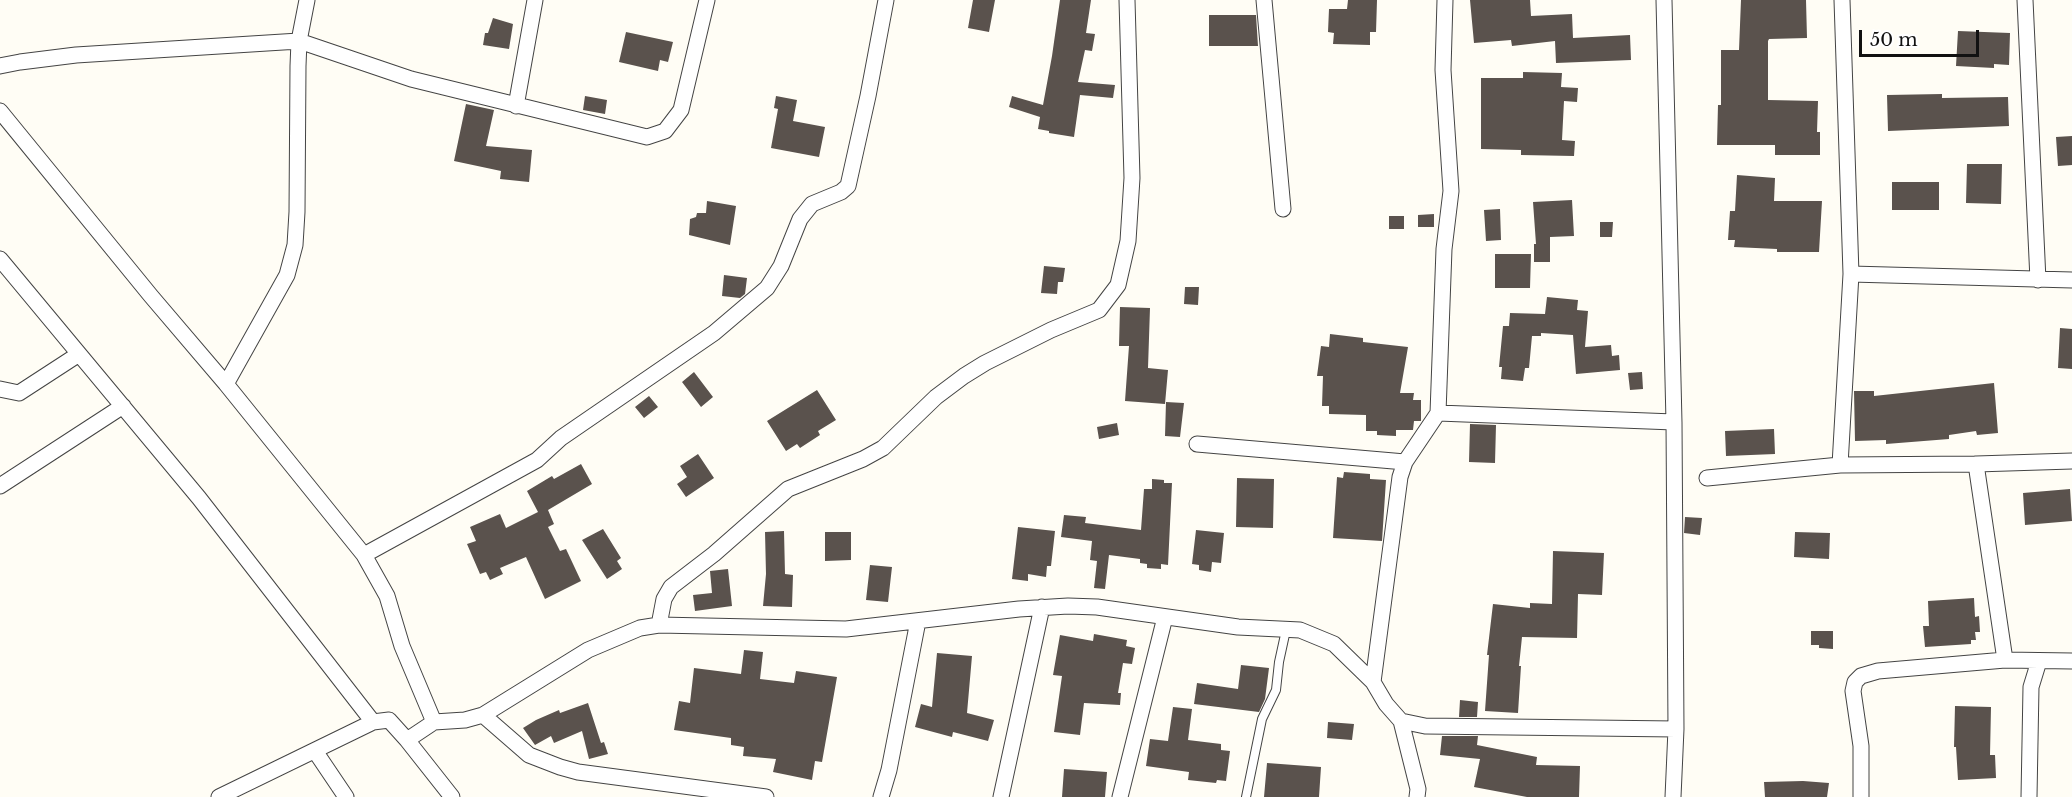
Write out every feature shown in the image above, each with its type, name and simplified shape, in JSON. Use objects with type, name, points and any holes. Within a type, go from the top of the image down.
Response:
[{"type":"street","points":[[226,384],[287,275],[295,245],[299,41],[307,0]]},
{"type":"street","points":[[516,106],[535,0]]},
{"type":"street","points":[[0,66],[76,55],[299,41],[411,79],[647,137],[665,131],[681,110],[707,0]]},
{"type":"street","points":[[364,555],[537,460],[561,438],[714,333],[767,288],[781,266],[800,219],[812,204],[841,192],[848,186],[886,0]]},
{"type":"street","points":[[659,625],[664,599],[670,587],[714,554],[788,489],[863,459],[884,448],[936,397],[964,376],[1051,330],[1099,310],[1118,285],[1128,241],[1132,178],[1127,0]]},
{"type":"street","points":[[1264,0],[1283,209]]},
{"type":"street","points":[[1373,682],[1400,477],[1405,462],[1438,413],[1444,249],[1451,191],[1443,70],[1445,0]]},
{"type":"street","points":[[1664,0],[1674,422],[1676,729],[1673,797]]},
{"type":"street","points":[[1840,465],[1851,274],[1842,0]]},
{"type":"street","points":[[2025,0],[2038,280]]},
{"type":"street","points":[[0,111],[364,555],[387,596],[402,646],[434,722]]},
{"type":"street","points":[[0,259],[199,498],[373,722]]},
{"type":"street","points":[[1851,274],[2072,280]]},
{"type":"street","points":[[0,389],[19,393],[79,354]]},
{"type":"street","points":[[0,486],[123,406]]},
{"type":"street","points":[[1438,413],[1674,422]]},
{"type":"street","points":[[1197,444],[1405,462]]},
{"type":"street","points":[[1707,478],[1840,465],[2072,461]]},
{"type":"street","points":[[1976,464],[2006,660]]},
{"type":"street","points":[[407,741],[434,722],[465,720],[483,715],[588,650],[640,628],[659,625],[729,625],[829,629],[1042,607],[1097,607],[1238,627],[1300,630],[1334,644],[1373,682],[1386,704],[1401,721],[1418,789],[1417,797]]},
{"type":"street","points":[[1001,797],[1042,607]]},
{"type":"street","points":[[1120,797],[1165,617]]},
{"type":"street","points":[[881,797],[889,770],[918,621]]},
{"type":"street","points":[[1861,797],[1861,746],[1853,692],[1855,682],[1861,676],[1878,671],[2006,660],[2072,661]]},
{"type":"street","points":[[2029,797],[2031,687],[2039,661]]},
{"type":"street","points":[[483,715],[529,755],[560,767],[578,772],[766,797]]},
{"type":"street","points":[[219,797],[373,722],[389,720],[452,797]]},
{"type":"street","points":[[1401,721],[1425,726],[1676,729]]},
{"type":"street","points":[[315,751],[346,797]]},
{"type":"lane","points":[[1246,797],[1262,719],[1276,690],[1286,630]]},
{"type":"building","points":[[973,0],[995,0],[989,32],[968,28]]},
{"type":"building","points":[[1060,0],[1091,0],[1086,33],[1095,34],[1092,51],[1085,50],[1078,82],[1115,85],[1113,98],[1080,95],[1074,137],[1038,129],[1040,117],[1009,107],[1012,96],[1043,105]]},
{"type":"building","points":[[1348,0],[1377,0],[1376,32],[1370,32],[1370,45],[1333,44],[1334,33],[1328,32],[1329,9],[1347,9]]},
{"type":"building","points":[[1470,0],[1530,0],[1531,16],[1572,14],[1573,38],[1630,35],[1631,60],[1556,63],[1555,41],[1512,46],[1511,40],[1474,43]]},
{"type":"building","points":[[1741,0],[1806,0],[1807,38],[1769,39],[1768,41],[1768,100],[1818,101],[1817,132],[1820,132],[1820,155],[1775,155],[1775,145],[1717,145],[1718,105],[1721,105],[1721,50],[1739,50]]},
{"type":"building","points":[[1209,15],[1256,15],[1258,46],[1209,46]]},
{"type":"building","points":[[493,18],[513,24],[509,49],[483,45],[485,33],[488,33]]},
{"type":"building","points":[[1958,31],[2010,33],[2009,65],[1994,64],[1994,68],[1956,66]]},
{"type":"building","points":[[626,32],[673,42],[668,62],[660,60],[658,71],[619,62]]},
{"type":"building","points":[[1523,72],[1562,73],[1561,87],[1578,88],[1577,102],[1564,101],[1562,140],[1575,141],[1574,156],[1521,155],[1521,150],[1481,149],[1481,78],[1523,78]]},
{"type":"building","points":[[1942,94],[1942,98],[2008,97],[2009,126],[1888,131],[1887,95]]},
{"type":"building","points":[[585,96],[607,100],[605,114],[583,110]]},
{"type":"building","points":[[776,96],[797,100],[793,121],[825,127],[819,157],[771,148],[778,109],[774,108]]},
{"type":"building","points":[[466,104],[494,110],[486,146],[532,150],[529,182],[500,179],[501,171],[454,161]]},
{"type":"building","points":[[2072,136],[2072,165],[2058,166],[2056,137]]},
{"type":"building","points":[[1967,164],[2002,164],[2001,204],[1966,203]]},
{"type":"building","points":[[1737,175],[1775,178],[1774,201],[1822,201],[1819,252],[1777,252],[1777,249],[1734,247],[1735,240],[1728,240],[1730,211],[1735,211]]},
{"type":"building","points":[[1892,182],[1939,182],[1939,210],[1892,210]]},
{"type":"building","points":[[1572,200],[1574,236],[1550,237],[1550,262],[1534,262],[1534,244],[1536,244],[1533,202]]},
{"type":"building","points":[[707,201],[736,206],[730,245],[689,235],[690,219],[696,217],[697,213],[706,213]]},
{"type":"building","points":[[1500,209],[1501,240],[1486,241],[1484,210]]},
{"type":"building","points":[[1434,214],[1434,227],[1418,227],[1418,215]]},
{"type":"building","points":[[1389,216],[1404,216],[1404,229],[1389,229]]},
{"type":"building","points":[[1600,222],[1613,222],[1612,237],[1600,237]]},
{"type":"building","points":[[1495,254],[1531,254],[1530,288],[1495,288]]},
{"type":"building","points":[[1044,266],[1065,268],[1063,282],[1058,282],[1057,294],[1041,293]]},
{"type":"building","points":[[724,275],[747,278],[745,294],[740,298],[722,296]]},
{"type":"building","points":[[1185,287],[1199,287],[1198,305],[1184,304]]},
{"type":"building","points":[[1547,297],[1578,300],[1577,310],[1588,311],[1585,347],[1611,345],[1612,356],[1619,355],[1620,370],[1576,374],[1573,335],[1541,333],[1541,336],[1532,336],[1529,368],[1525,368],[1523,381],[1501,379],[1502,367],[1499,367],[1503,326],[1509,326],[1510,313],[1545,314]]},
{"type":"building","points":[[1120,307],[1150,308],[1148,368],[1168,370],[1165,404],[1125,401],[1129,346],[1119,346]]},
{"type":"building","points":[[2060,328],[2072,329],[2072,369],[2058,368]]},
{"type":"building","points":[[1330,334],[1363,338],[1363,342],[1408,347],[1400,393],[1414,393],[1413,400],[1421,400],[1421,421],[1414,421],[1413,430],[1396,430],[1396,436],[1377,435],[1377,431],[1366,431],[1366,415],[1329,414],[1329,406],[1322,406],[1323,376],[1317,376],[1321,346],[1329,347]]},
{"type":"building","points":[[694,372],[713,397],[701,407],[682,382]]},
{"type":"building","points":[[1642,372],[1643,389],[1630,390],[1628,373]]},
{"type":"building","points":[[1994,383],[1998,433],[1977,435],[1976,431],[1949,435],[1949,439],[1886,444],[1886,440],[1855,441],[1854,391],[1874,391],[1874,396]]},
{"type":"building","points":[[817,390],[836,420],[818,431],[820,435],[800,448],[797,444],[786,451],[767,421]]},
{"type":"building","points":[[649,396],[658,407],[644,418],[635,407]]},
{"type":"building","points":[[1166,402],[1184,403],[1180,437],[1165,436]]},
{"type":"building","points":[[1117,423],[1119,435],[1099,439],[1097,427]]},
{"type":"building","points":[[1470,424],[1496,425],[1495,463],[1469,462]]},
{"type":"building","points":[[1774,429],[1775,454],[1726,456],[1725,431]]},
{"type":"building","points":[[698,454],[714,478],[686,497],[677,484],[687,477],[680,466]]},
{"type":"building","points":[[581,464],[592,484],[548,510],[554,524],[548,527],[560,551],[566,549],[581,581],[545,599],[526,557],[500,568],[503,574],[490,580],[486,572],[480,574],[467,544],[476,541],[470,527],[500,514],[506,528],[538,512],[527,491],[552,476],[554,479]]},
{"type":"building","points":[[1344,472],[1370,474],[1370,479],[1386,480],[1382,541],[1333,538],[1337,477],[1343,478]]},
{"type":"building","points":[[1237,478],[1274,479],[1273,528],[1236,527]]},
{"type":"building","points":[[1152,479],[1172,483],[1168,565],[1161,564],[1161,569],[1147,568],[1147,564],[1140,563],[1140,559],[1109,555],[1105,589],[1094,588],[1097,561],[1090,560],[1092,541],[1061,537],[1064,515],[1086,517],[1085,523],[1141,530],[1144,489],[1152,489]]},
{"type":"building","points":[[2070,489],[2072,521],[2025,525],[2023,493]]},
{"type":"building","points":[[1685,517],[1702,518],[1700,535],[1684,533]]},
{"type":"building","points":[[1018,527],[1055,531],[1051,566],[1047,566],[1046,577],[1028,574],[1028,581],[1012,579]]},
{"type":"building","points":[[603,529],[621,558],[617,561],[622,569],[607,579],[582,540]]},
{"type":"building","points":[[1196,530],[1224,533],[1221,563],[1212,562],[1211,572],[1199,570],[1199,565],[1192,564]]},
{"type":"building","points":[[784,531],[785,574],[793,575],[792,607],[763,606],[766,574],[765,532]]},
{"type":"building","points":[[825,532],[851,532],[851,560],[825,561]]},
{"type":"building","points":[[1795,532],[1830,533],[1829,559],[1794,557]]},
{"type":"building","points":[[1553,551],[1604,553],[1602,595],[1578,594],[1577,638],[1522,637],[1518,713],[1485,711],[1489,655],[1487,655],[1493,604],[1530,608],[1530,603],[1552,604]]},
{"type":"building","points":[[870,565],[892,567],[888,602],[866,600]]},
{"type":"building","points":[[728,569],[732,606],[695,611],[693,595],[712,593],[710,571]]},
{"type":"building","points":[[1974,598],[1975,617],[1979,616],[1980,632],[1975,632],[1976,640],[1971,640],[1971,644],[1925,647],[1923,626],[1929,626],[1928,601]]},
{"type":"building","points":[[1811,631],[1833,631],[1833,649],[1811,645]]},
{"type":"building","points":[[1094,634],[1127,640],[1126,646],[1135,648],[1132,664],[1123,663],[1118,693],[1121,693],[1120,705],[1084,703],[1080,735],[1054,732],[1062,676],[1053,675],[1060,635],[1093,641]]},
{"type":"building","points":[[744,650],[763,652],[760,679],[794,683],[796,671],[837,677],[822,762],[815,761],[812,780],[773,772],[776,759],[743,756],[744,747],[731,745],[731,738],[674,730],[679,701],[690,703],[694,668],[741,674]]},
{"type":"building","points":[[937,653],[972,656],[967,713],[994,720],[988,741],[953,732],[952,737],[915,727],[921,704],[932,707]]},
{"type":"building","points":[[1241,665],[1269,668],[1265,699],[1259,712],[1194,704],[1197,683],[1238,689]]},
{"type":"building","points":[[1460,700],[1478,702],[1477,717],[1459,717]]},
{"type":"building","points":[[588,703],[601,743],[604,742],[608,754],[589,759],[582,731],[554,743],[551,736],[535,745],[523,728],[559,710],[560,713]]},
{"type":"building","points":[[1955,706],[1991,707],[1990,755],[1995,755],[1996,778],[1958,780],[1956,747],[1954,747]]},
{"type":"building","points":[[1173,707],[1192,709],[1188,740],[1221,744],[1221,750],[1230,751],[1226,781],[1217,780],[1216,783],[1188,780],[1189,772],[1146,766],[1150,739],[1168,741]]},
{"type":"building","points":[[1328,722],[1354,724],[1352,740],[1327,738]]},
{"type":"building","points":[[1442,736],[1478,736],[1477,745],[1537,757],[1536,765],[1580,766],[1579,797],[1527,797],[1474,787],[1480,759],[1440,755]]},
{"type":"building","points":[[1267,763],[1321,767],[1319,797],[1264,797]]},
{"type":"building","points":[[1064,769],[1107,772],[1105,797],[1062,797]]},
{"type":"building","points":[[1764,782],[1829,783],[1827,797],[1765,797]]}]
